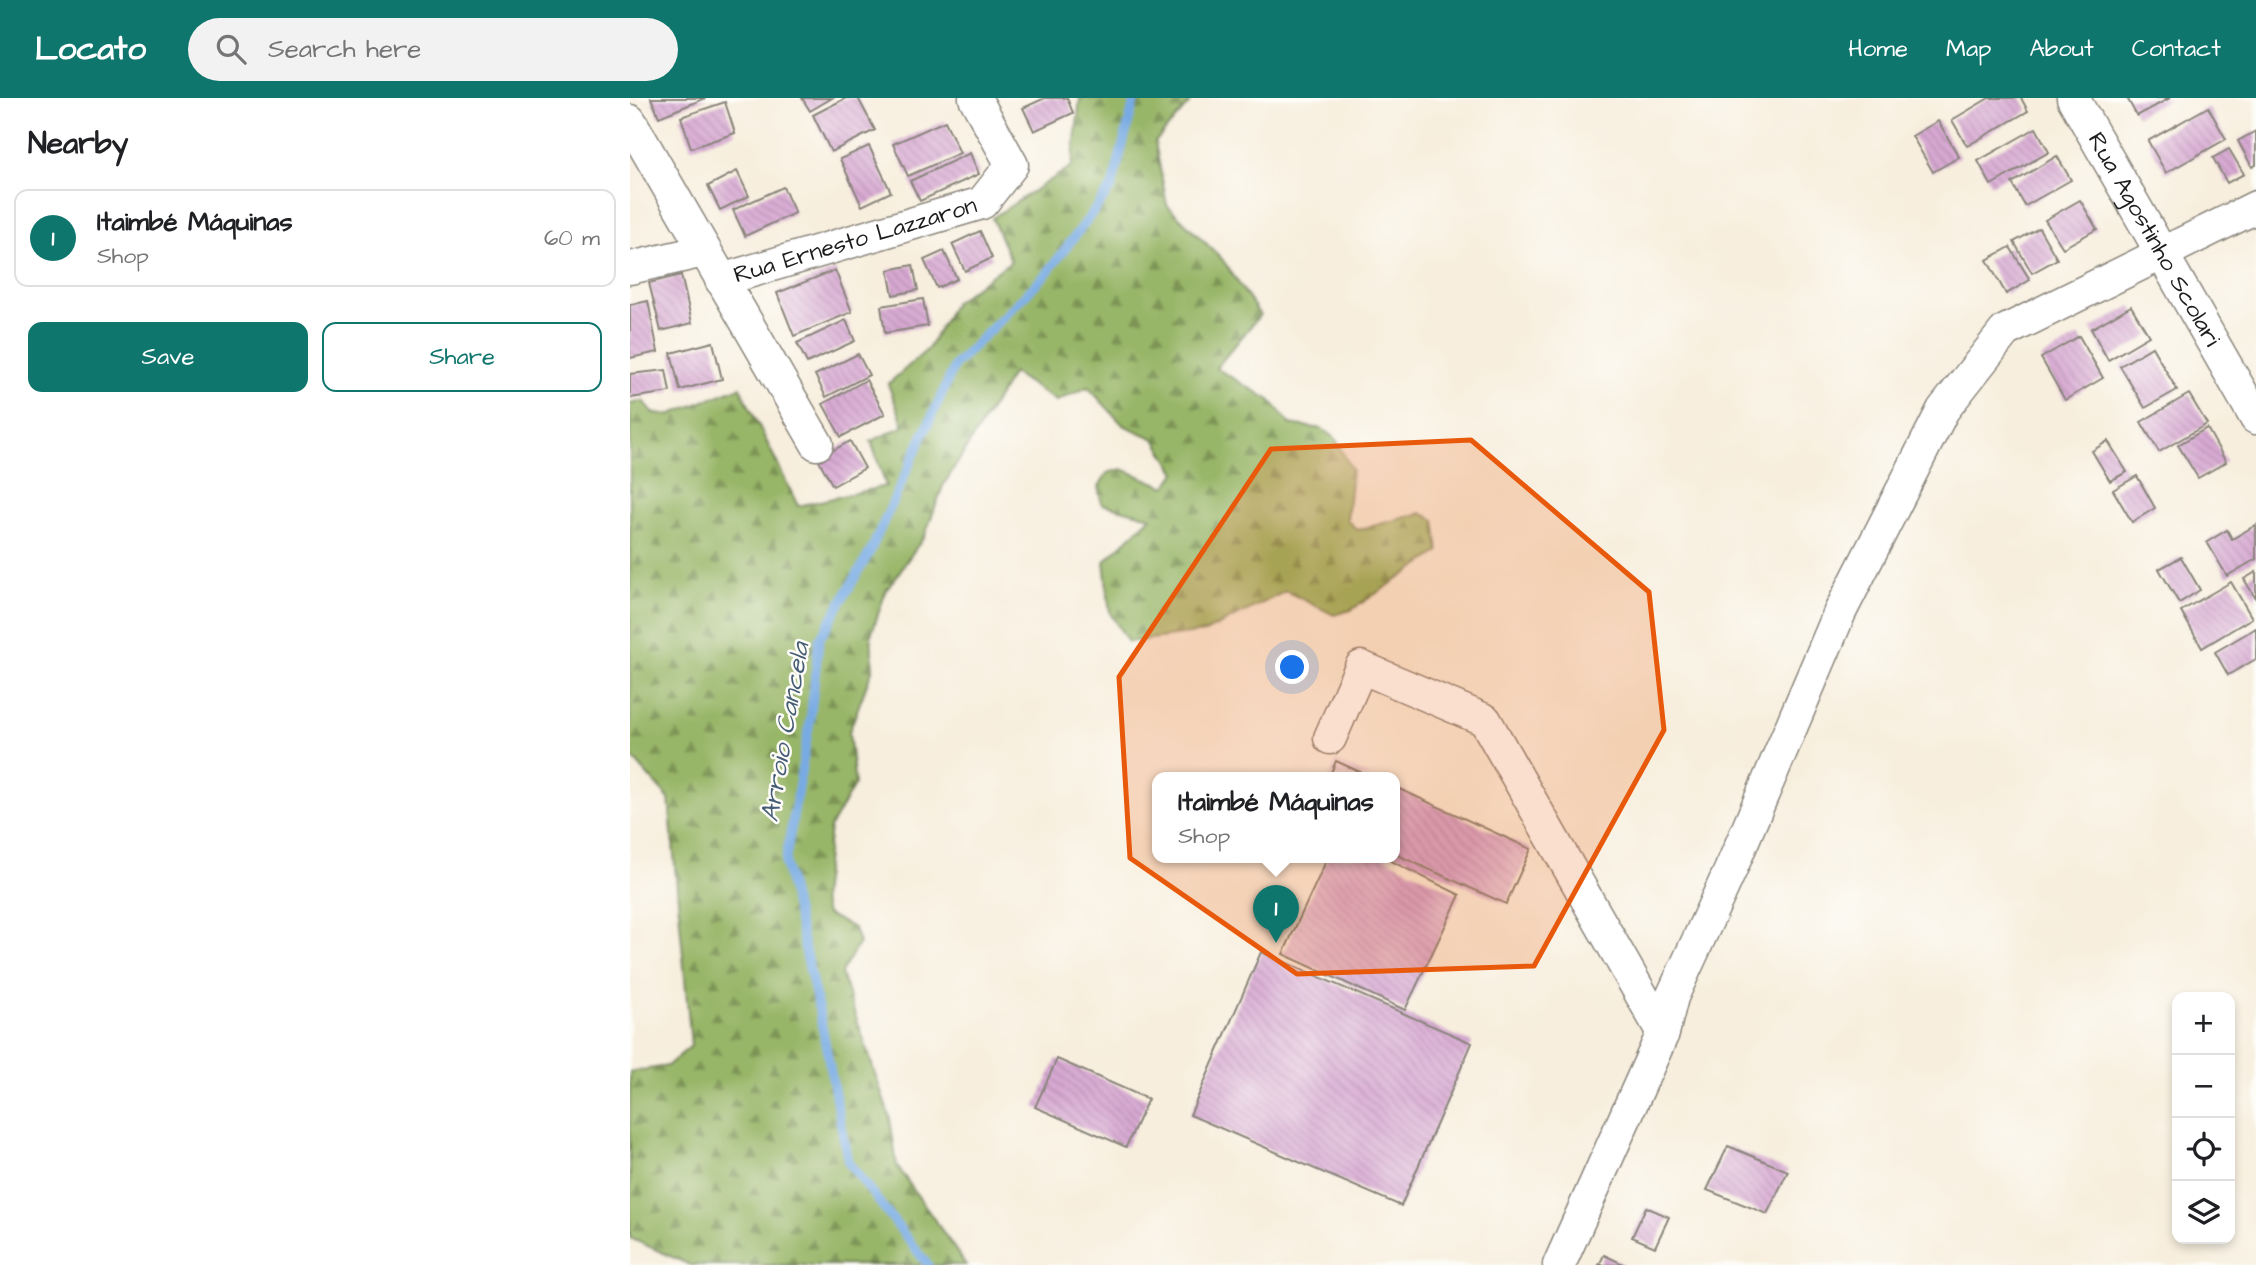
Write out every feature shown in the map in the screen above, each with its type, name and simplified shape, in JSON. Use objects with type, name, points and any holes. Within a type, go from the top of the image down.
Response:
[{"type":"street","name":"Rua Ernesto Lazzaron","points":[[721,280],[982,203],[1012,164],[975,98]]},
{"type":"street","name":"Rua Agostinho Scolari","points":[[2073,98],[2256,418]]},
{"type":"street","points":[[630,121],[817,444]]},
{"type":"street","points":[[1559,1265],[1663,1033],[1672,997],[1730,871],[1840,612],[1943,410],[2005,331],[2256,207]]},
{"type":"street","name":"Rua Ernesto Lazzaron","points":[[630,268],[704,251]]},
{"type":"street","points":[[1330,738],[1361,667],[1485,720],[1663,1033]]},
{"type":"highlighted area","points":[[1471,440],[1649,592],[1664,730],[1534,966],[1297,974],[1130,858],[1119,677],[1271,449]]},
{"type":"green space","points":[[1080,98],[1194,98],[1155,142],[1167,205],[1222,259],[1260,315],[1216,368],[1270,400],[1290,424],[1322,429],[1335,438],[1352,470],[1347,520],[1358,530],[1421,513],[1435,520],[1439,552],[1351,610],[1334,615],[1286,591],[1205,632],[1128,642],[1110,613],[1104,562],[1151,517],[1102,504],[1098,488],[1107,473],[1122,469],[1166,487],[1176,473],[1155,439],[1123,425],[1088,387],[1056,401],[1013,373],[943,486],[925,535],[886,591],[871,635],[873,668],[849,732],[855,784],[830,827],[822,899],[826,914],[854,928],[859,943],[841,973],[890,1118],[897,1166],[966,1265],[690,1265],[630,1238],[630,1072],[667,1066],[691,1046],[669,799],[630,755],[630,404],[643,401],[653,413],[669,415],[740,387],[798,506],[886,486],[871,441],[904,426],[888,384],[928,349],[954,303],[1011,261],[992,218],[1072,166]]},
{"type":"building","points":[[651,98],[706,98],[659,117]]},
{"type":"building","points":[[802,98],[832,98],[810,111]]},
{"type":"building","points":[[846,98],[858,98],[875,130],[831,152],[813,115]]},
{"type":"building","points":[[1045,98],[1067,98],[1073,113],[1034,131],[1023,108]]},
{"type":"building","points":[[1989,98],[2021,98],[2028,111],[1967,146],[1952,120]]},
{"type":"building","points":[[2127,98],[2170,98],[2137,116]]},
{"type":"building","points":[[725,102],[735,133],[691,148],[681,117]]},
{"type":"building","points":[[2208,107],[2226,139],[2166,173],[2148,141]]},
{"type":"building","points":[[945,121],[960,153],[908,176],[893,144]]},
{"type":"building","points":[[1938,121],[1959,157],[1933,172],[1912,136]]},
{"type":"building","points":[[2036,128],[2049,152],[1991,185],[1978,161]]},
{"type":"building","points":[[2256,131],[2256,165],[2252,167],[2238,141]]},
{"type":"building","points":[[869,146],[891,192],[862,206],[840,159]]},
{"type":"building","points":[[2229,149],[2244,174],[2227,183],[2213,158]]},
{"type":"building","points":[[970,153],[979,174],[920,201],[910,181]]},
{"type":"building","points":[[2057,156],[2071,180],[2025,206],[2012,183]]},
{"type":"building","points":[[737,171],[749,196],[720,210],[708,186]]},
{"type":"building","points":[[783,187],[795,213],[745,236],[733,210]]},
{"type":"building","points":[[2080,200],[2097,229],[2063,248],[2045,220]]},
{"type":"building","points":[[2039,228],[2057,259],[2032,273],[2014,242]]},
{"type":"building","points":[[980,231],[992,258],[965,271],[952,244]]},
{"type":"building","points":[[2010,247],[2030,280],[2006,294],[1987,260]]},
{"type":"building","points":[[944,251],[957,279],[937,288],[924,260]]},
{"type":"building","points":[[913,265],[918,290],[893,295],[888,270]]},
{"type":"building","points":[[835,270],[852,312],[794,336],[777,293]]},
{"type":"building","points":[[681,275],[692,323],[661,331],[649,283]]},
{"type":"building","points":[[923,299],[928,326],[885,333],[881,306]]},
{"type":"building","points":[[648,301],[658,352],[630,358],[630,305]]},
{"type":"building","points":[[2131,306],[2149,336],[2108,360],[2091,329]]},
{"type":"building","points":[[846,320],[855,341],[807,363],[797,343]]},
{"type":"building","points":[[2079,336],[2103,378],[2065,400],[2041,358]]},
{"type":"building","points":[[713,342],[722,379],[680,390],[671,353]]},
{"type":"building","points":[[2152,347],[2177,390],[2145,408],[2120,366]]},
{"type":"building","points":[[858,354],[869,375],[826,397],[815,375]]},
{"type":"building","points":[[666,370],[670,392],[630,398],[630,374]]},
{"type":"building","points":[[866,380],[885,414],[841,437],[823,404]]},
{"type":"building","points":[[2189,394],[2207,424],[2159,452],[2141,422]]},
{"type":"building","points":[[2207,428],[2226,462],[2198,478],[2178,445]]},
{"type":"building","points":[[850,441],[865,468],[833,486],[818,459]]},
{"type":"building","points":[[2108,441],[2127,472],[2110,481],[2092,451]]},
{"type":"building","points":[[2137,476],[2155,508],[2132,522],[2113,490]]},
{"type":"building","points":[[2256,525],[2256,559],[2227,576],[2207,542],[2227,530],[2232,539]]},
{"type":"building","points":[[2181,557],[2200,590],[2179,603],[2159,569]]},
{"type":"building","points":[[2256,572],[2256,599],[2244,579]]},
{"type":"building","points":[[2231,582],[2252,618],[2202,648],[2181,611]]},
{"type":"building","points":[[2256,628],[2256,659],[2228,675],[2215,652]]},
{"type":"building","points":[[1336,761],[1360,772],[1331,772]]},
{"type":"building","points":[[1400,789],[1531,849],[1506,904],[1400,856]]},
{"type":"building","points":[[1325,863],[1395,863],[1460,895],[1405,1010],[1283,954]]},
{"type":"building","points":[[1261,952],[1472,1043],[1401,1206],[1190,1115]]},
{"type":"building","points":[[1057,1059],[1148,1099],[1126,1147],[1035,1107]]},
{"type":"building","points":[[1728,1146],[1788,1171],[1767,1214],[1707,1190]]},
{"type":"building","points":[[1646,1207],[1669,1217],[1655,1247],[1632,1237]]},
{"type":"building","points":[[1604,1255],[1625,1265],[1599,1265]]},
{"type":"waterway","name":"Arroio Cancela","points":[[928,1265],[848,1162],[821,1020],[785,863],[810,721],[819,640],[870,552],[955,365],[1047,273],[1112,187],[1135,98]]},
{"type":"place","name":"Itaimbé Máquinas","points":[[1276,943]]}]
